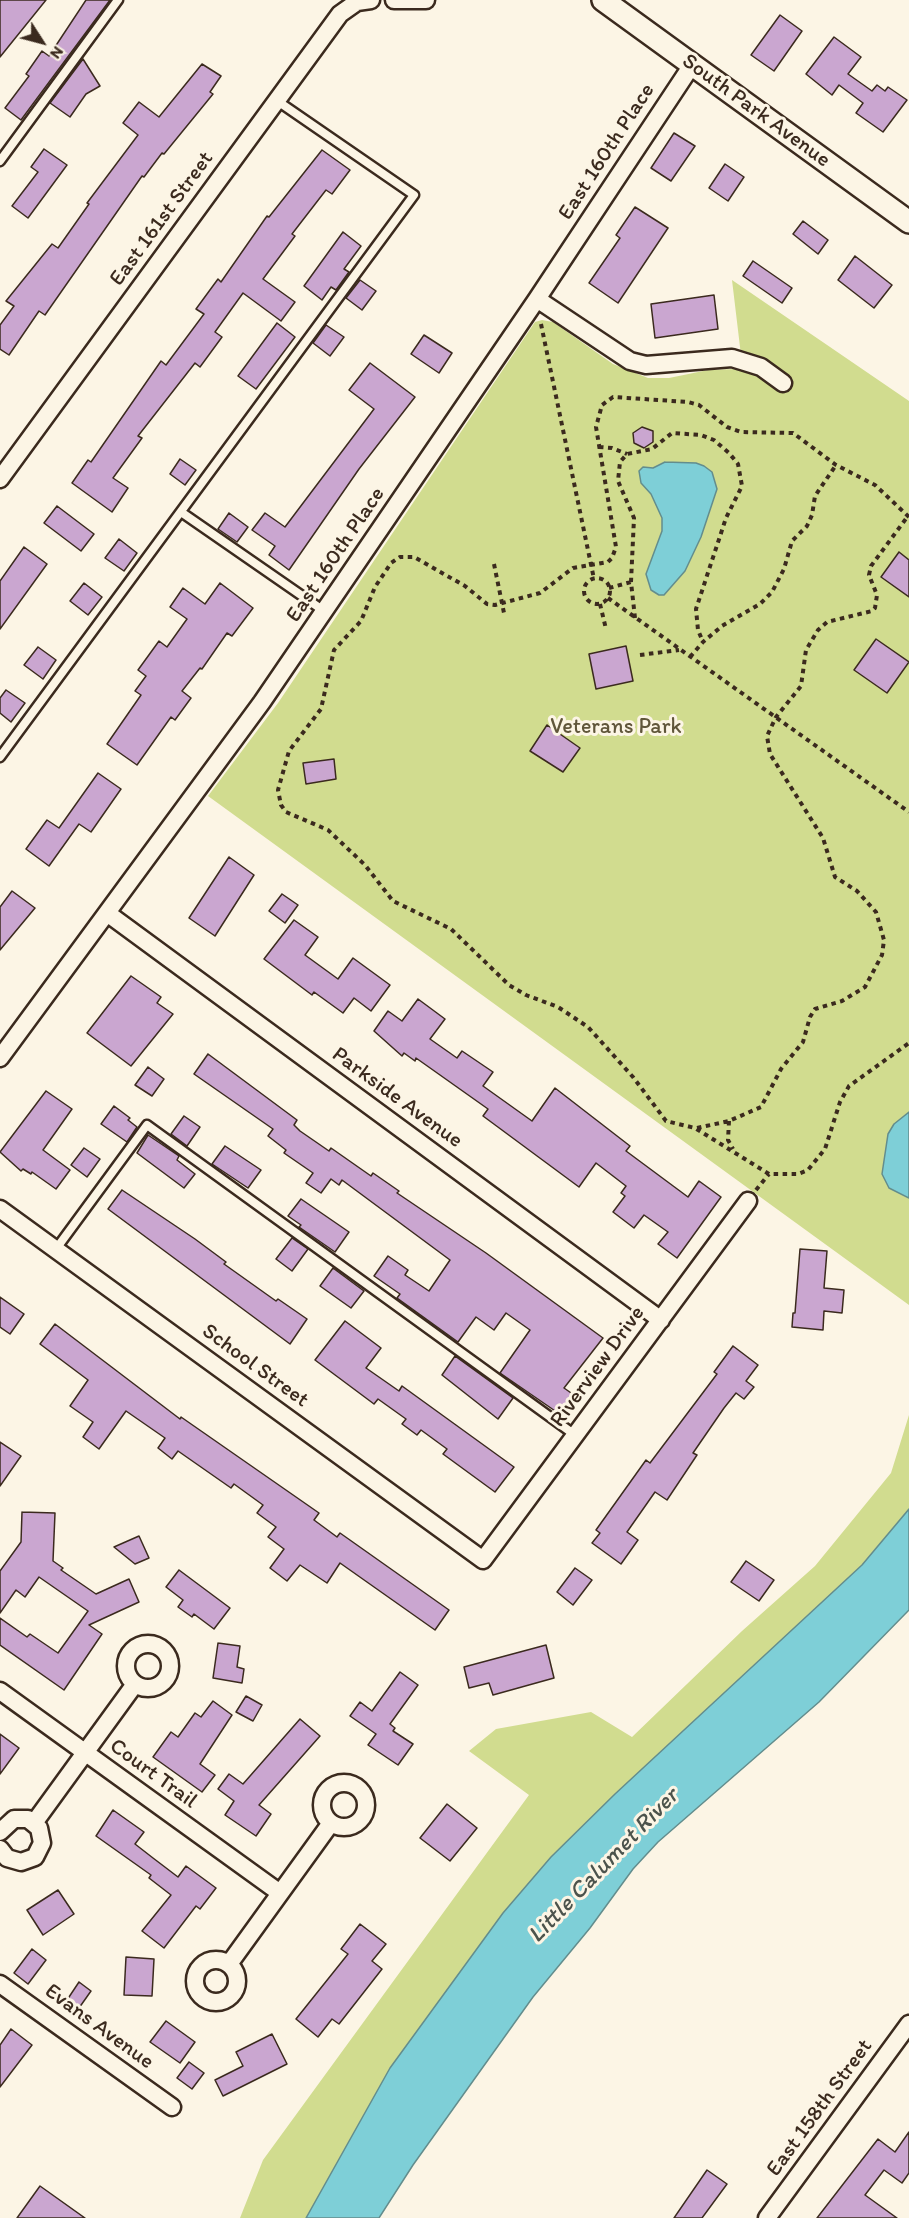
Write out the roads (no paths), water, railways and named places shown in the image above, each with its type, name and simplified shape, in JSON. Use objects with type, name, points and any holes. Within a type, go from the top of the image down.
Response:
[{"type":"street","points":[[394,0],[426,0]]},
{"type":"street","name":"South Park Avenue","points":[[603,0],[909,222]]},
{"type":"street","name":"East 161st Street","points":[[0,479],[340,14],[361,1]]},
{"type":"street","name":"East 160th Place","points":[[0,1058],[262,702],[537,299],[692,65]]},
{"type":"street","points":[[537,299],[630,362],[655,364],[732,358],[761,368],[783,383]]},
{"type":"street","name":"Parkside Avenue","points":[[107,913],[661,1320]]},
{"type":"street","name":"Riverview Drive","points":[[483,1560],[748,1201]]},
{"type":"street","name":"School Street","points":[[0,1209],[483,1560]]},
{"type":"street","points":[[34,1823],[135,1684]]},
{"type":"street","name":"Court Trail","points":[[0,1691],[280,1893]]},
{"type":"street","points":[[0,1832],[14,1819],[28,1819],[34,1823],[42,1835],[42,1843],[35,1857],[21,1862],[14,1862],[0,1849]]},
{"type":"street","points":[[229,1964],[331,1823]]},
{"type":"street","name":"Evans Avenue","points":[[0,1984],[171,2108]]},
{"type":"street","name":"East 158th Street","points":[[767,2218],[909,2024]]},
{"type":"lane","points":[[0,161],[118,0]]},
{"type":"lane","points":[[0,757],[414,195],[276,100]]},
{"type":"lane","points":[[181,512],[324,611]]},
{"type":"lane","points":[[56,1249],[147,1125],[576,1436]]},
{"type":"water","points":[[665,462],[696,463],[704,466],[712,472],[717,489],[701,537],[685,571],[664,595],[659,595],[651,590],[646,574],[662,531],[662,518],[651,494],[641,483],[639,471],[643,467],[653,468]]},
{"type":"water","points":[[909,1112],[909,1198],[889,1188],[882,1174],[888,1134],[894,1124]]},
{"type":"water","name":"Little Calumet River","points":[[909,1509],[909,1610],[819,1702],[658,1842],[633,1869],[590,1928],[533,1997],[413,2165],[379,2218],[306,2218],[390,2068],[503,1913],[551,1857],[615,1794],[862,1565]]},
{"type":"park label","name":"Veterans Park","points":[[616,727]]}]
